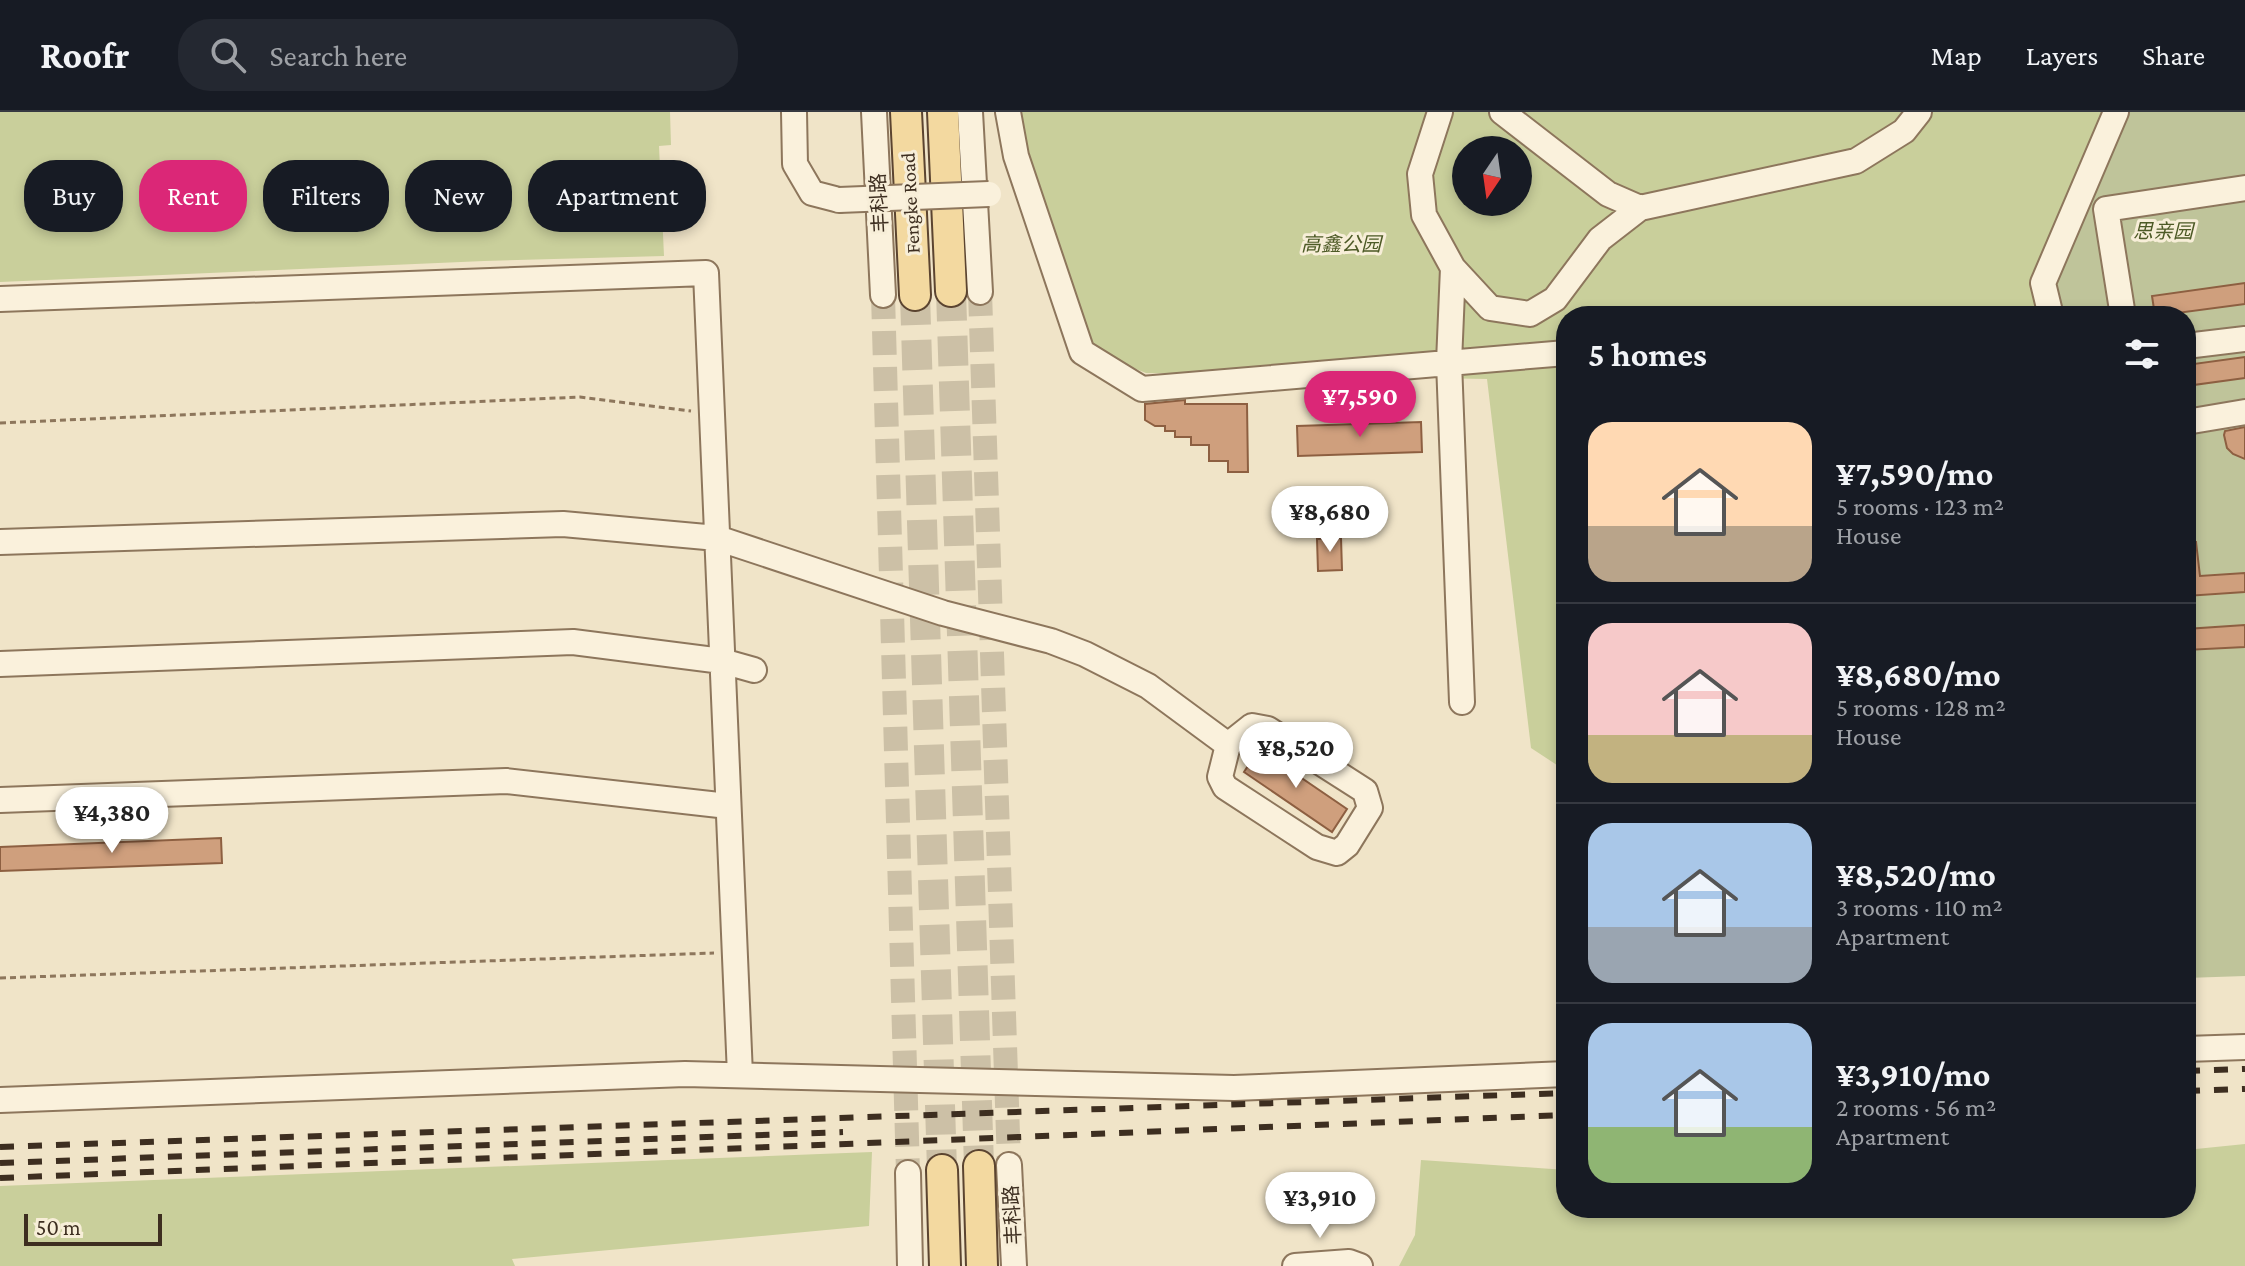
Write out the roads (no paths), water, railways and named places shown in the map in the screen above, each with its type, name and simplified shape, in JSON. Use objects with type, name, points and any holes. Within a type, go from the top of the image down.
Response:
[{"type":"main road","name":"Fengke Road","points":[[906,112],[915,295]]},
{"type":"main road","name":"Fengke Road","points":[[943,112],[966,291]]},
{"type":"main road","points":[[982,1266],[994,1165]]},
{"type":"main road","points":[[942,1170],[945,1266]]},
{"type":"street","points":[[794,112],[795,164],[812,193],[839,200],[1028,192]]},
{"type":"street","name":"丰科路","points":[[874,112],[883,295]]},
{"type":"street","points":[[966,291],[970,112]]},
{"type":"street","points":[[1008,112],[1016,156],[1082,352],[1142,389],[1556,354]]},
{"type":"street","points":[[1440,112],[1420,174],[1424,215],[1453,268],[1490,308],[1530,314],[1555,299],[1600,239],[1640,208],[1856,161],[1904,131],[1919,112]]},
{"type":"street","points":[[1502,112],[1608,194],[1640,208]]},
{"type":"street","points":[[2049,306],[2043,283],[2116,112]]},
{"type":"street","points":[[2121,306],[2106,209],[2245,188]]},
{"type":"street","points":[[1453,268],[1449,362],[1462,702]]},
{"type":"street","points":[[0,299],[706,273],[740,1075]]},
{"type":"street","points":[[2196,345],[2245,339]]},
{"type":"street","points":[[2196,420],[2245,412]]},
{"type":"street","points":[[0,542],[563,524],[717,538],[943,613],[1051,641],[1085,654],[1148,686],[1228,745]]},
{"type":"street","points":[[0,664],[573,642],[722,661],[754,670]]},
{"type":"street","points":[[1252,726],[1268,729],[1365,791],[1370,808],[1347,845],[1337,853],[1317,847],[1225,787],[1220,777],[1228,745],[1252,726]]},
{"type":"street","points":[[0,800],[506,781],[728,806]]},
{"type":"street","points":[[2196,1049],[2245,1047]]},
{"type":"street","points":[[0,1100],[685,1074],[1234,1088],[1556,1074]]},
{"type":"street","name":"丰科路","points":[[994,1165],[1014,1266]]},
{"type":"street","points":[[908,1173],[910,1266]]},
{"type":"street","points":[[1295,1266],[1354,1264]]},
{"type":"tunnel","points":[[951,291],[979,1166]]},
{"type":"tunnel","points":[[980,292],[1009,1165]]},
{"type":"tunnel","points":[[883,295],[908,1173]]},
{"type":"tunnel","points":[[915,295],[942,1170]]},
{"type":"railway","points":[[2196,1071],[2245,1069]]},
{"type":"railway","points":[[2196,1091],[2245,1089]]},
{"type":"railway","points":[[0,1147],[1556,1093]]},
{"type":"railway","points":[[0,1178],[1556,1115]]},
{"type":"railway","points":[[0,1163],[843,1132]]},
{"type":"park label","name":"思亲园","points":[[2163,231]]},
{"type":"park label","name":"高鑫公园","points":[[1341,244]]}]
